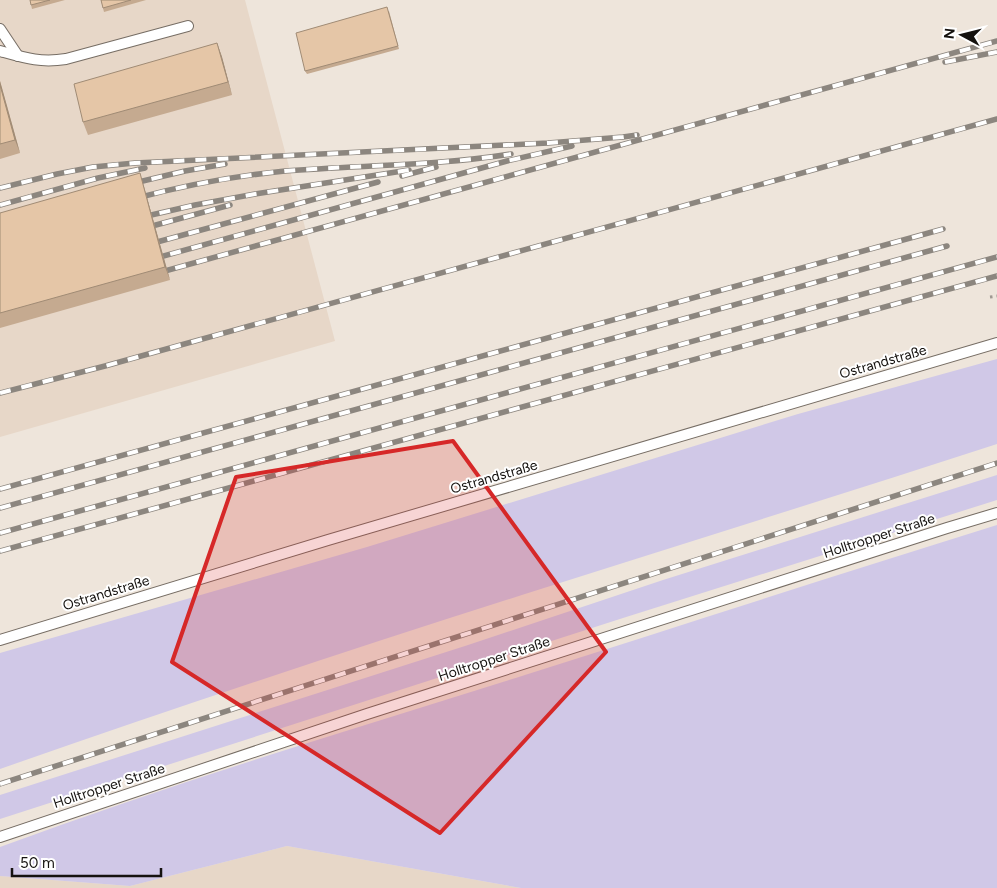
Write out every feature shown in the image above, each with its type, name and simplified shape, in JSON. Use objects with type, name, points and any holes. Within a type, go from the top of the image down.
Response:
[{"type":"lane","points":[[0,51],[28,59],[52,61],[66,59],[188,26]]},
{"type":"lane","points":[[0,29],[18,56]]},
{"type":"lane","name":"Ostrandstraße","points":[[0,640],[328,540],[997,343]]},
{"type":"lane","name":"Holltropper Straße","points":[[0,837],[367,714],[997,513]]},
{"type":"path","points":[[990,298],[997,296]]},
{"type":"highlighted area","points":[[453,441],[606,652],[440,833],[172,662],[236,477]]},
{"type":"shaded area","points":[[0,0],[245,0],[335,341],[0,437]]},
{"type":"shaded area","points":[[997,359],[997,444],[393,636],[0,769],[0,653],[367,547],[798,414]]},
{"type":"shaded area","points":[[997,475],[997,500],[623,618],[0,819],[0,795],[465,646],[663,580]]},
{"type":"shaded area","points":[[997,525],[997,888],[521,888],[287,846],[130,886],[0,876],[0,847],[65,823],[262,758]]},
{"type":"shaded area","points":[[287,846],[521,888],[0,888],[0,876],[130,886]]},
{"type":"building","points":[[30,0],[50,0],[31,5]]},
{"type":"building","points":[[101,0],[131,0],[103,8]]},
{"type":"building","points":[[387,7],[398,46],[305,71],[296,33]]},
{"type":"building","points":[[217,43],[228,82],[83,122],[74,84]]},
{"type":"building","points":[[0,85],[15,140],[0,144]]},
{"type":"building","points":[[140,173],[165,267],[0,313],[0,213]]},
{"type":"railway","points":[[154,274],[997,41]]},
{"type":"railway","points":[[945,62],[997,52]]},
{"type":"railway","points":[[0,393],[105,366],[997,119]]},
{"type":"railway","points":[[0,188],[93,167],[135,163],[548,143],[637,135]]},
{"type":"railway","points":[[149,260],[507,161],[572,146]]},
{"type":"railway","points":[[133,199],[208,182],[266,173],[455,161],[511,154]]},
{"type":"railway","points":[[130,184],[225,164]]},
{"type":"railway","points":[[402,176],[436,167]]},
{"type":"railway","points":[[0,205],[98,178],[145,168]]},
{"type":"railway","points":[[138,218],[255,194],[409,170]]},
{"type":"railway","points":[[146,245],[378,182]]},
{"type":"railway","points":[[141,229],[230,205]]},
{"type":"railway","points":[[0,489],[943,229]]},
{"type":"railway","points":[[0,508],[947,246]]},
{"type":"railway","points":[[0,533],[997,257]]},
{"type":"railway","points":[[0,551],[997,276]]},
{"type":"railway","points":[[0,784],[997,463]]}]
